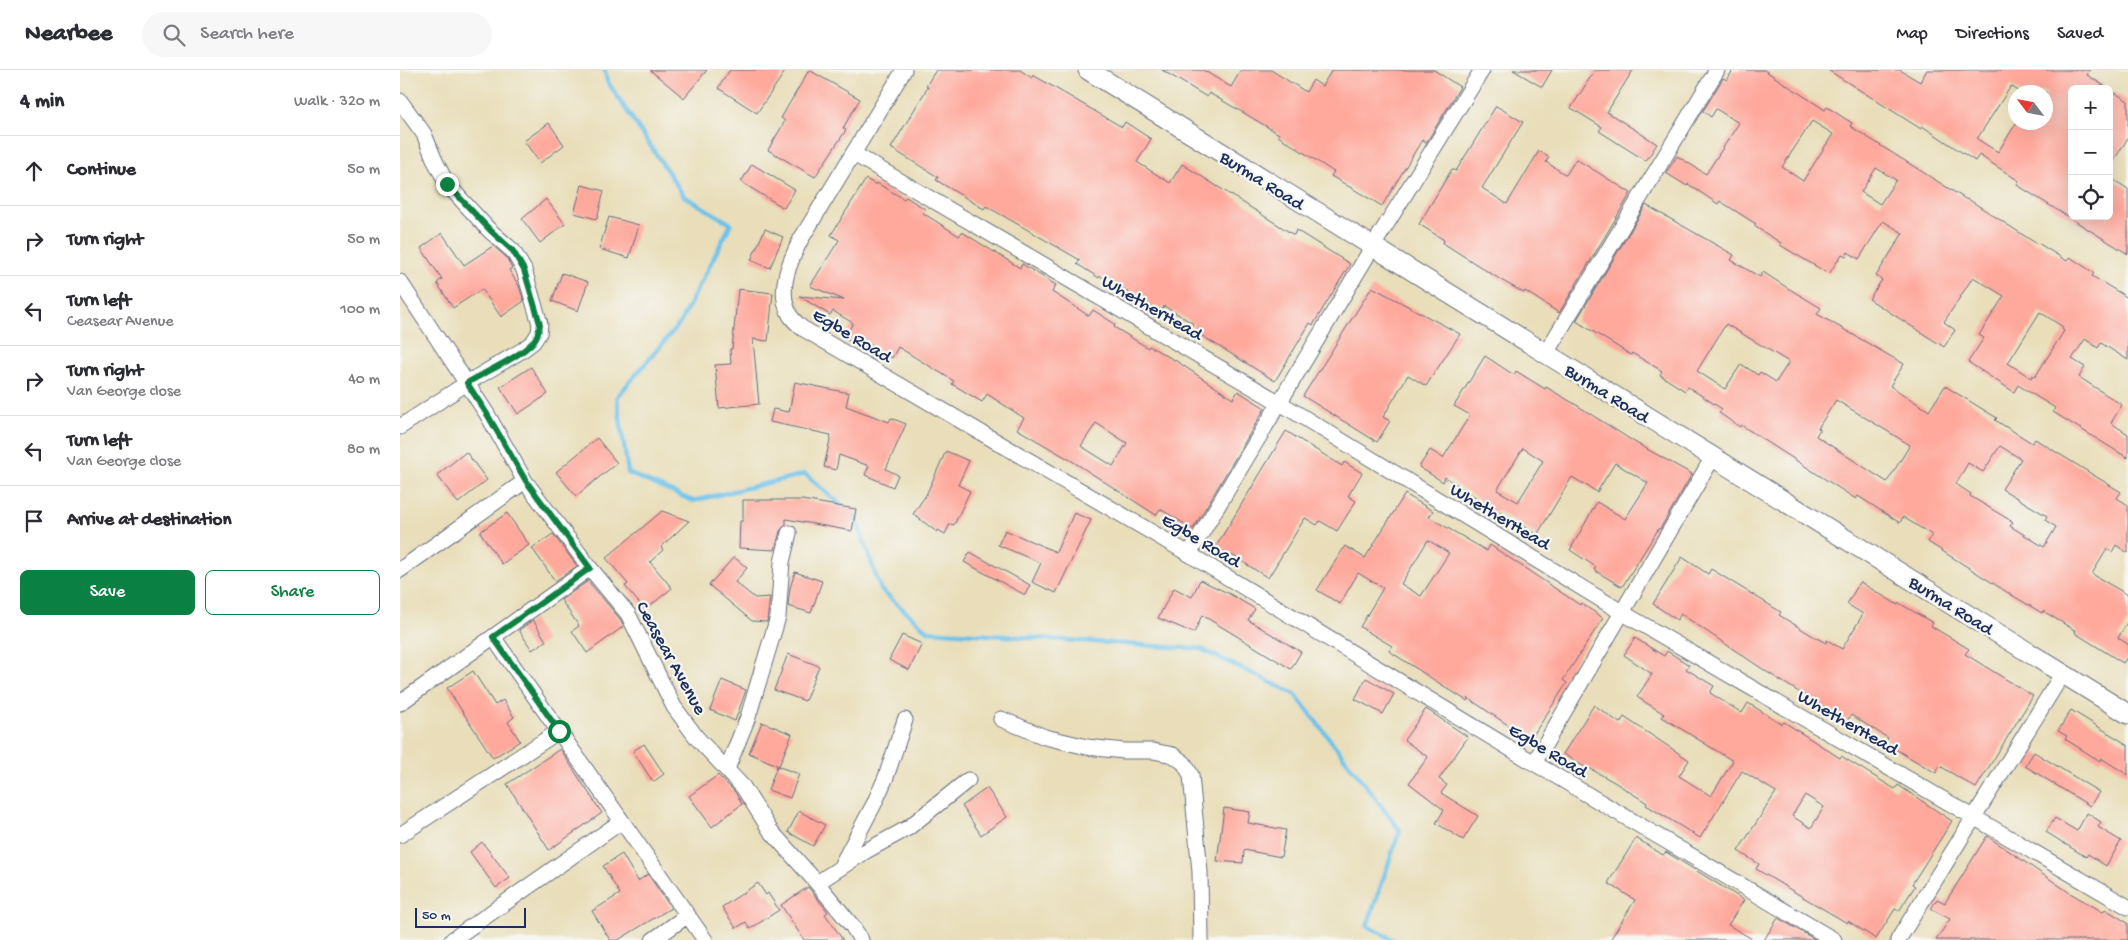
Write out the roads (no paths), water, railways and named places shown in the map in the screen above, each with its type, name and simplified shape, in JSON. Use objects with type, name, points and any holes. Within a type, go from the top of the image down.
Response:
[{"type":"street","name":"Egbe Road","points":[[904,70],[801,239],[788,265],[785,297],[789,314],[802,328],[1189,554],[1534,763],[1834,940]]},
{"type":"street","name":"Burma Road","points":[[1088,70],[2128,714]]},
{"type":"street","points":[[1189,554],[1373,246],[1482,70]]},
{"type":"street","points":[[1546,353],[1717,70]]},
{"type":"street","points":[[400,101],[424,134],[447,184],[490,230],[513,251],[524,270],[540,324],[539,333],[533,342],[521,351],[467,383],[400,427]]},
{"type":"street","name":"WhetherHead","points":[[854,154],[1280,403],[1623,613],[2128,907]]},
{"type":"street","name":"Ceasear Avenue","points":[[400,282],[487,414],[526,481],[590,568],[628,614],[674,707],[697,738],[743,788],[770,830],[817,883],[853,927],[861,940]]},
{"type":"street","points":[[1534,763],[1713,457]]},
{"type":"street","points":[[400,570],[526,481]]},
{"type":"street","points":[[727,769],[748,717],[778,617],[782,562],[789,533]]},
{"type":"street","points":[[400,703],[590,568]]},
{"type":"street","points":[[493,637],[705,940]]},
{"type":"street","points":[[1898,940],[2063,672]]},
{"type":"street","points":[[1001,719],[1045,737],[1087,747],[1153,751],[1173,756],[1184,763],[1191,775],[1200,872],[1201,940]]},
{"type":"street","points":[[839,869],[874,804],[886,777],[905,720]]},
{"type":"street","points":[[400,835],[559,731]]},
{"type":"street","points":[[817,883],[866,851],[908,828],[968,780]]},
{"type":"street","points":[[452,940],[622,821]]},
{"type":"street","points":[[653,940],[688,916]]},
{"type":"waterway","points":[[605,70],[607,81],[684,196],[731,224],[680,323],[617,397],[628,473],[693,501],[805,474],[856,518],[881,590],[928,631],[1201,649],[1295,694],[1400,830],[1367,926],[1394,940]]}]
